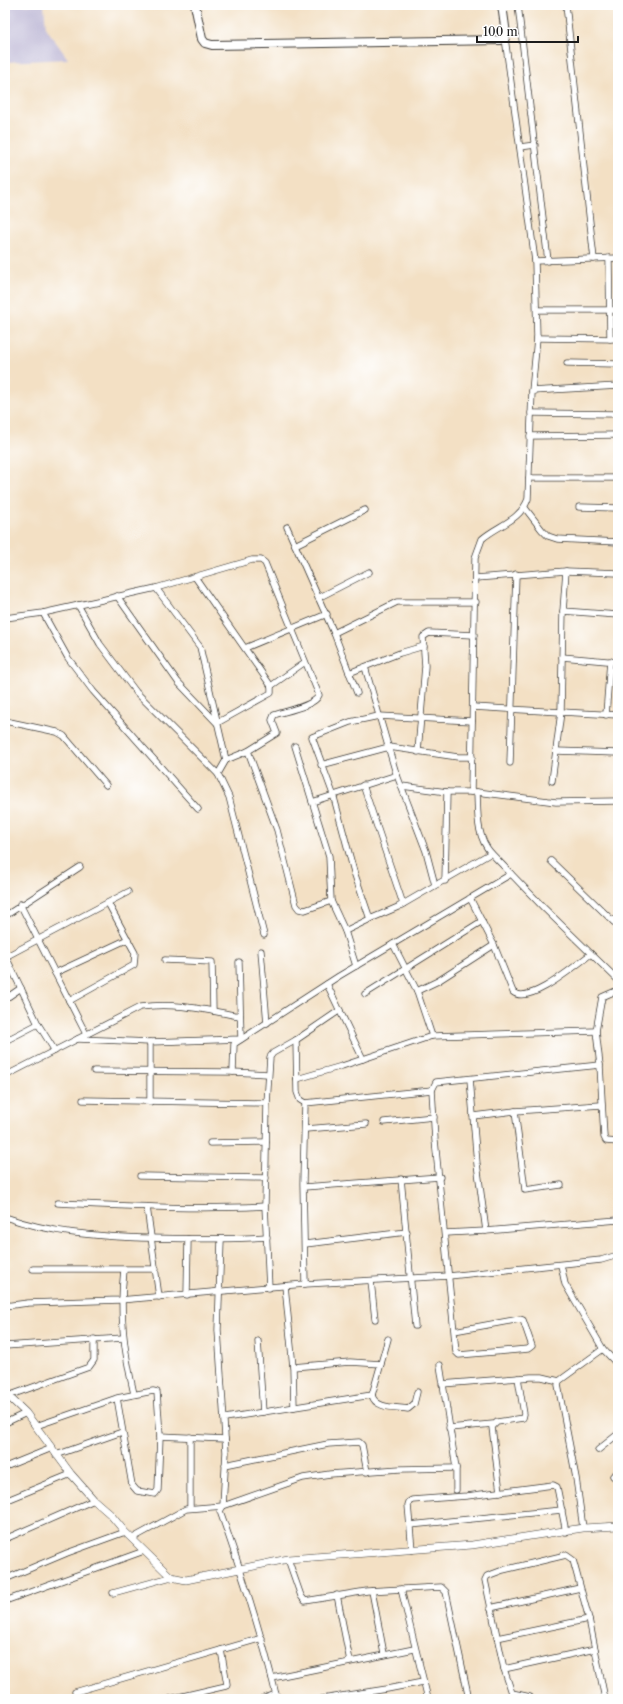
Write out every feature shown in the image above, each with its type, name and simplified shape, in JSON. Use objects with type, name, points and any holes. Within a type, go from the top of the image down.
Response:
[{"type":"main road","points":[[195,5],[202,39],[205,43],[212,45],[501,40],[505,38],[502,5]]},
{"type":"street","points":[[518,5],[548,261]]},
{"type":"street","points":[[566,5],[594,259]]},
{"type":"street","points":[[505,38],[535,262],[537,310],[528,499],[524,508],[516,518],[482,539],[475,558],[476,602],[472,757],[478,830],[485,847],[618,980]]},
{"type":"street","points":[[520,147],[535,145]]},
{"type":"street","points":[[609,258],[610,339]]},
{"type":"street","points":[[535,262],[618,258]]},
{"type":"street","points":[[537,310],[618,310]]},
{"type":"street","points":[[536,338],[618,339]]},
{"type":"street","points":[[567,363],[618,364]]},
{"type":"street","points":[[532,391],[618,386]]},
{"type":"street","points":[[531,413],[618,414]]},
{"type":"street","points":[[530,436],[618,435]]},
{"type":"street","points":[[529,478],[618,478]]},
{"type":"street","points":[[579,507],[618,508]]},
{"type":"street","points":[[524,508],[548,536],[557,539],[618,542]]},
{"type":"street","points":[[295,545],[365,510]]},
{"type":"street","points":[[287,527],[326,614],[357,693]]},
{"type":"street","points":[[5,618],[43,613],[156,588],[252,560],[261,560],[265,563],[319,693],[318,697],[310,703],[274,715],[272,720],[277,733],[248,751],[226,760],[218,774]]},
{"type":"street","points":[[476,578],[566,571],[618,573]]},
{"type":"street","points":[[552,781],[561,712],[563,611],[566,571]]},
{"type":"street","points":[[318,598],[369,572]]},
{"type":"street","points":[[510,763],[516,574]]},
{"type":"street","points":[[195,577],[271,686],[271,693],[217,723]]},
{"type":"street","points":[[156,588],[200,647],[226,760]]},
{"type":"street","points":[[117,596],[178,682],[217,723]]},
{"type":"street","points":[[334,633],[397,602],[476,602]]},
{"type":"street","points":[[78,605],[100,644],[136,692],[218,774],[228,797],[264,935]]},
{"type":"street","points":[[563,611],[618,615]]},
{"type":"street","points":[[43,613],[68,658],[93,691],[198,809]]},
{"type":"street","points":[[245,648],[326,614]]},
{"type":"street","points":[[418,752],[425,666],[423,637],[429,633],[474,635]]},
{"type":"street","points":[[349,673],[400,653],[424,646]]},
{"type":"street","points":[[562,657],[618,662]]},
{"type":"street","points":[[606,715],[610,661]]},
{"type":"street","points":[[271,686],[305,662]]},
{"type":"street","points":[[365,667],[397,775],[426,851],[435,885]]},
{"type":"street","points":[[473,707],[618,716]]},
{"type":"street","points":[[370,919],[354,872],[334,794],[321,765],[312,740],[313,736],[350,722],[379,716],[472,721]]},
{"type":"street","points":[[5,721],[57,732],[64,736],[106,785]]},
{"type":"street","points":[[295,746],[329,856],[331,901],[344,931],[356,966]]},
{"type":"street","points":[[321,765],[389,747],[458,757],[472,757]]},
{"type":"street","points":[[248,751],[277,830],[296,905],[299,910],[305,910],[331,901]]},
{"type":"street","points":[[556,751],[618,753]]},
{"type":"street","points":[[312,802],[397,775]]},
{"type":"street","points":[[363,785],[403,904]]},
{"type":"street","points":[[402,786],[447,792],[474,792],[556,802],[618,801]]},
{"type":"street","points":[[445,881],[447,792]]},
{"type":"street","points":[[344,931],[403,904],[491,853]]},
{"type":"street","points":[[551,861],[615,919],[618,926]]},
{"type":"street","points":[[6,912],[80,867]]},
{"type":"street","points":[[233,1072],[234,1044],[241,1039],[356,966],[511,874]]},
{"type":"street","points":[[55,1051],[38,1024],[6,957],[39,941],[128,892]]},
{"type":"street","points":[[470,898],[494,945],[513,992],[520,996],[535,993],[591,954]]},
{"type":"street","points":[[69,1001],[133,968],[136,960],[135,953],[108,903]]},
{"type":"street","points":[[20,904],[86,1034]]},
{"type":"street","points":[[365,994],[482,921]]},
{"type":"street","points":[[55,973],[128,939]]},
{"type":"street","points":[[393,944],[417,991],[432,1036]]},
{"type":"street","points":[[417,991],[438,981],[494,945]]},
{"type":"street","points":[[261,951],[267,1023]]},
{"type":"street","points":[[165,960],[212,962],[213,1011]]},
{"type":"street","points":[[239,962],[241,1039]]},
{"type":"street","points":[[327,984],[363,1059]]},
{"type":"street","points":[[5,1000],[21,988]]},
{"type":"street","points":[[618,990],[602,998],[596,1030],[605,1139],[610,1142],[618,1142]]},
{"type":"street","points":[[5,1076],[140,1007],[158,1004],[179,1004],[240,1016]]},
{"type":"street","points":[[269,1288],[265,1206],[269,1064],[273,1053],[296,1040],[340,1010]]},
{"type":"street","points":[[5,1041],[38,1024]]},
{"type":"street","points":[[296,1079],[432,1036],[596,1030]]},
{"type":"street","points":[[78,1039],[150,1042],[241,1039]]},
{"type":"street","points":[[296,1040],[296,1079],[298,1097],[305,1103],[432,1090]]},
{"type":"street","points":[[150,1042],[150,1102]]},
{"type":"street","points":[[454,1331],[520,1319],[526,1324],[532,1346],[528,1349],[459,1355],[456,1352],[454,1331],[445,1233],[440,1177],[434,1117],[432,1090],[436,1082],[600,1065]]},
{"type":"street","points":[[94,1070],[268,1074]]},
{"type":"street","points":[[470,1079],[486,1231]]},
{"type":"street","points":[[83,1100],[267,1103]]},
{"type":"street","points":[[305,1103],[305,1284]]},
{"type":"street","points":[[473,1116],[515,1111],[601,1105]]},
{"type":"street","points":[[515,1111],[525,1190],[561,1185]]},
{"type":"street","points":[[384,1122],[434,1117]]},
{"type":"street","points":[[306,1129],[366,1124]]},
{"type":"street","points":[[210,1143],[266,1142]]},
{"type":"street","points":[[140,1176],[266,1178]]},
{"type":"street","points":[[304,1187],[440,1177]]},
{"type":"street","points":[[401,1179],[415,1326]]},
{"type":"street","points":[[58,1203],[147,1207],[239,1208],[265,1206]]},
{"type":"street","points":[[147,1207],[159,1297]]},
{"type":"street","points":[[5,1217],[30,1226],[66,1233],[150,1238],[221,1240],[267,1237]]},
{"type":"street","points":[[445,1233],[618,1220]]},
{"type":"street","points":[[305,1244],[407,1232]]},
{"type":"street","points":[[187,1294],[188,1239]]},
{"type":"street","points":[[221,1240],[218,1330],[225,1418],[225,1465],[223,1506],[220,1511],[241,1570],[262,1638],[272,1678],[276,1697],[262,1699]]},
{"type":"street","points":[[5,1306],[28,1303],[120,1300],[187,1294],[220,1293],[305,1284],[449,1276],[601,1260],[618,1255]]},
{"type":"street","points":[[561,1264],[565,1284],[603,1349],[618,1365]]},
{"type":"street","points":[[33,1269],[156,1269]]},
{"type":"street","points":[[124,1270],[120,1300],[123,1338],[126,1361],[134,1394]]},
{"type":"street","points":[[372,1281],[375,1319]]},
{"type":"street","points":[[285,1286],[293,1367],[294,1407]]},
{"type":"street","points":[[5,1346],[123,1338]]},
{"type":"street","points":[[388,1338],[372,1395],[374,1401],[379,1405],[408,1409],[414,1404],[417,1392]]},
{"type":"street","points":[[94,1339],[94,1360],[89,1368],[7,1394],[26,1413],[56,1455],[94,1500],[110,1514],[125,1532],[133,1538],[170,1577]]},
{"type":"street","points":[[258,1341],[263,1412]]},
{"type":"street","points":[[583,1528],[576,1478],[558,1388],[559,1381],[603,1349]]},
{"type":"street","points":[[293,1367],[350,1362],[381,1364]]},
{"type":"street","points":[[440,1366],[456,1468],[456,1490]]},
{"type":"street","points":[[442,1384],[542,1377],[559,1381]]},
{"type":"street","points":[[449,1428],[493,1424],[523,1418],[518,1378]]},
{"type":"street","points":[[36,1426],[117,1398],[153,1390],[157,1392],[160,1436],[157,1493],[152,1494],[137,1491],[132,1485],[117,1398]]},
{"type":"street","points":[[225,1418],[372,1395]]},
{"type":"street","points":[[5,1423],[26,1413]]},
{"type":"street","points":[[493,1424],[492,1430],[500,1492]]},
{"type":"street","points":[[56,1455],[122,1432]]},
{"type":"street","points":[[598,1450],[618,1434]]},
{"type":"street","points":[[160,1436],[225,1439]]},
{"type":"street","points":[[190,1437],[190,1508]]},
{"type":"street","points":[[225,1465],[328,1444],[359,1442],[362,1445],[367,1472]]},
{"type":"street","points":[[5,1467],[52,1448]]},
{"type":"street","points":[[133,1538],[190,1508],[223,1506],[303,1478],[330,1474],[400,1469],[456,1468]]},
{"type":"street","points":[[613,1476],[618,1472]]},
{"type":"street","points":[[5,1501],[71,1474]]},
{"type":"street","points":[[412,1550],[408,1505],[412,1500],[467,1496],[553,1485],[557,1487],[566,1532]]},
{"type":"street","points":[[5,1539],[94,1500]]},
{"type":"street","points":[[410,1525],[562,1510]]},
{"type":"street","points":[[113,1593],[170,1577],[186,1580],[241,1570],[288,1559],[472,1545],[566,1532],[583,1528],[618,1526]]},
{"type":"street","points":[[5,1579],[67,1553],[125,1532]]},
{"type":"street","points":[[5,1601],[144,1551]]},
{"type":"street","points":[[530,1699],[530,1697],[512,1693],[504,1669],[490,1608],[485,1584],[487,1576],[503,1570],[566,1555],[573,1560],[589,1619],[605,1699]]},
{"type":"street","points":[[288,1559],[302,1599],[305,1601],[337,1595],[372,1591],[441,1587],[446,1592],[469,1699]]},
{"type":"street","points":[[490,1608],[580,1588]]},
{"type":"street","points":[[400,1589],[414,1649],[428,1699]]},
{"type":"street","points":[[372,1591],[384,1654]]},
{"type":"street","points":[[337,1595],[350,1661]]},
{"type":"street","points":[[497,1638],[589,1619]]},
{"type":"street","points":[[75,1692],[262,1638]]},
{"type":"street","points":[[272,1678],[414,1649]]},
{"type":"street","points":[[504,1669],[595,1649]]},
{"type":"street","points":[[170,1699],[226,1686],[227,1684],[221,1650]]},
{"type":"street","points":[[322,1699],[423,1682]]},
{"type":"shaded area","points":[[5,5],[44,5],[46,28],[68,59],[5,62]]}]
